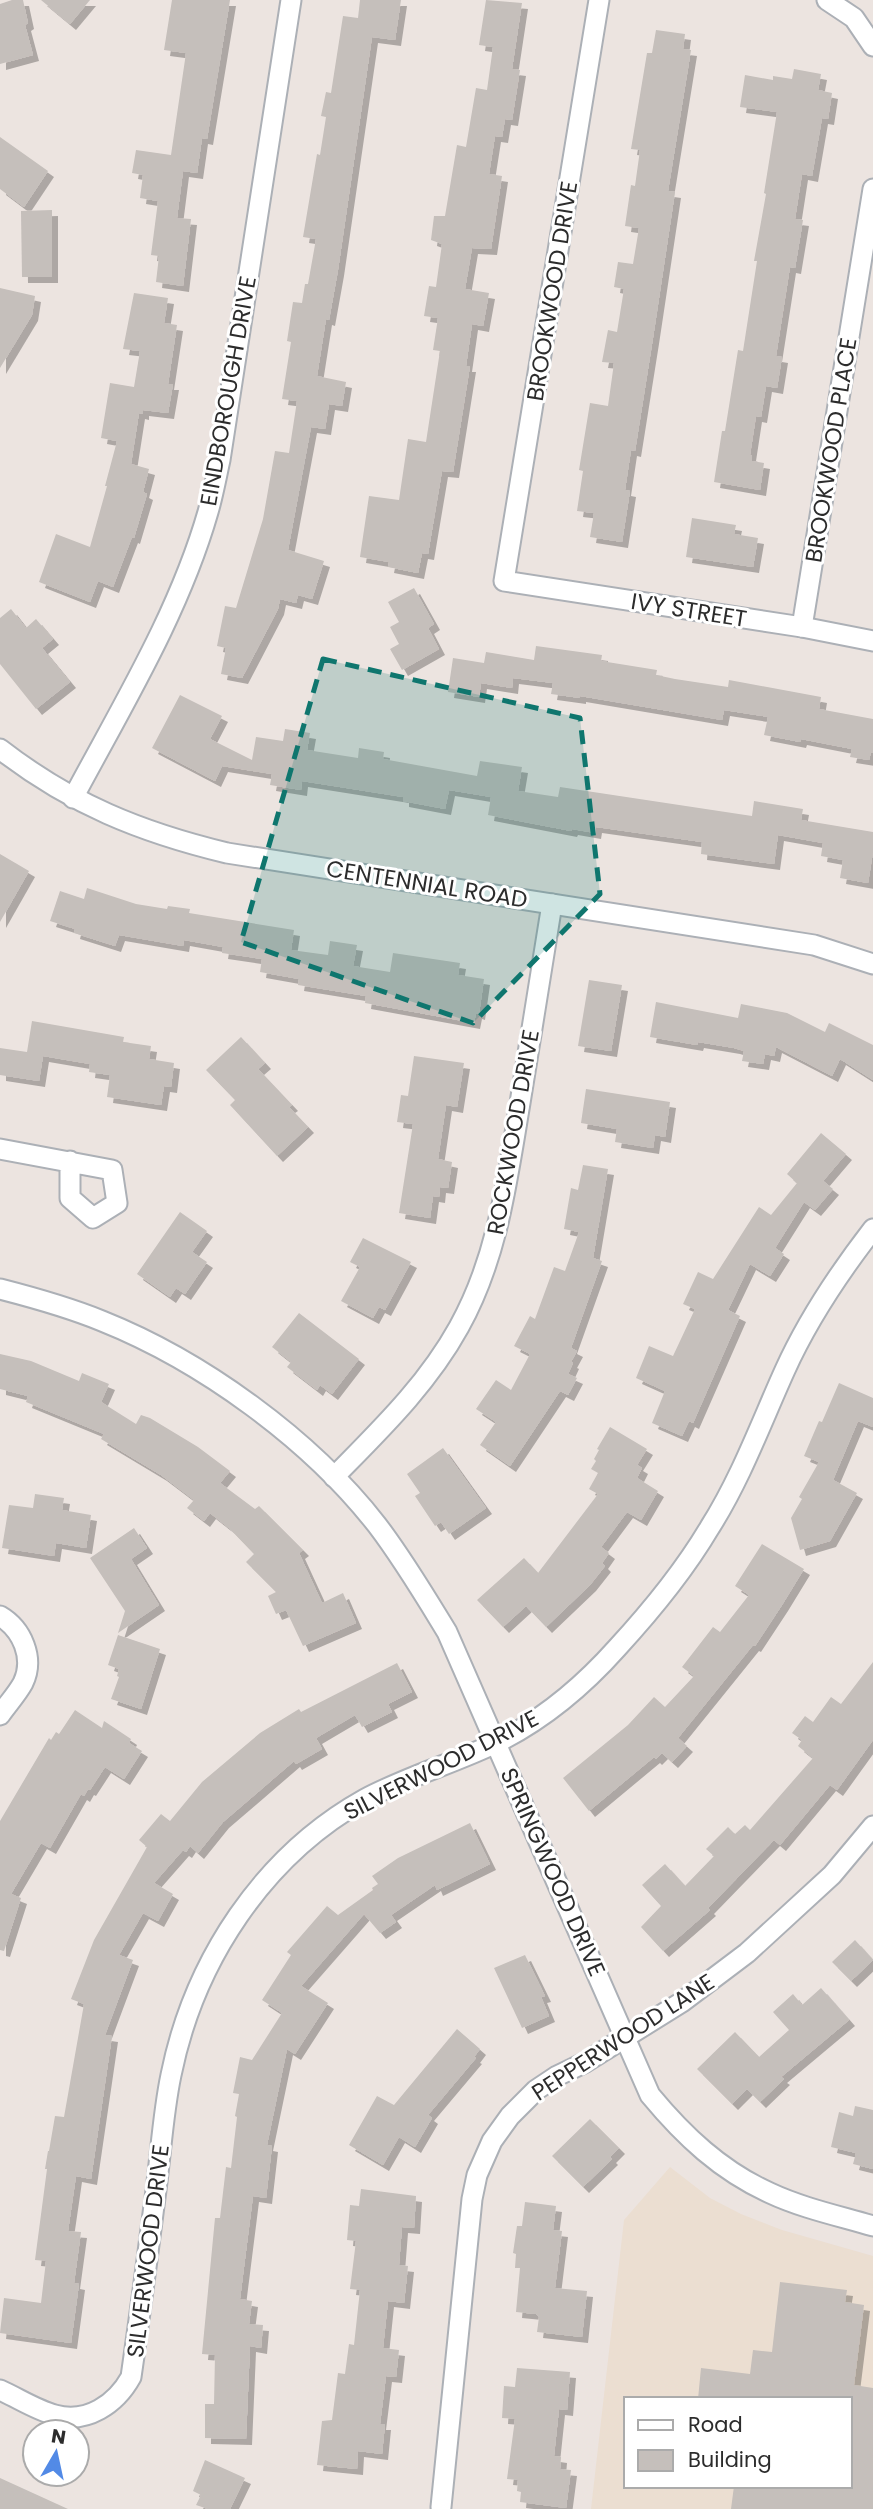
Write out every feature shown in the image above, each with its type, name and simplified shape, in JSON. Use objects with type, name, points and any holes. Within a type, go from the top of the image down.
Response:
[{"type":"street","name":"EINDBOROUGH DRIVE","points":[[73,797],[163,628],[208,512],[220,460],[291,0]]},
{"type":"street","name":"BROOKWOOD DRIVE","points":[[504,581],[599,0]]},
{"type":"street","points":[[827,0],[854,18],[873,46]]},
{"type":"street","name":"BROOKWOOD PLACE","points":[[802,627],[873,189]]},
{"type":"street","name":"IVY STREET","points":[[504,581],[802,627],[873,641]]},
{"type":"street","name":"CENTENNIAL ROAD","points":[[0,749],[73,797],[116,819],[175,841],[226,853],[814,945],[873,964]]},
{"type":"street","name":"ROCKWOOD DRIVE","points":[[334,1476],[397,1412],[430,1372],[458,1328],[489,1260],[503,1210],[552,904]]},
{"type":"street","points":[[0,1149],[70,1161]]},
{"type":"street","name":"SILVERWOOD DRIVE","points":[[0,2390],[55,2415],[74,2417],[92,2414],[112,2403],[125,2389],[131,2377],[171,2077],[184,2024],[201,1979],[220,1942],[252,1896],[290,1855],[327,1824],[393,1785],[497,1743],[529,1725],[559,1703],[613,1653],[677,1578],[711,1526],[746,1461],[786,1367],[814,1314],[873,1229]]},
{"type":"street","name":"SPRINGWOOD DRIVE","points":[[0,1289],[50,1302],[102,1321],[191,1365],[270,1420],[334,1476],[410,1571],[447,1632],[650,2095],[680,2131],[715,2161],[771,2194],[873,2225]]},
{"type":"street","points":[[0,1616],[9,1621],[20,1634],[26,1650],[27,1667],[23,1683],[0,1715]]},
{"type":"street","name":"PEPPERWOOD LANE","points":[[440,2507],[472,2199],[477,2175],[492,2141],[536,2090],[682,2002],[747,1953],[832,1875],[873,1826]]},
{"type":"highlighted area","points":[[323,659],[580,718],[600,894],[473,1023],[241,942]]},
{"type":"shaded area","points":[[670,2167],[710,2198],[741,2214],[782,2230],[873,2256],[873,2509],[591,2509],[624,2220]]},
{"type":"building","points":[[23,0],[28,23],[25,25],[33,55],[0,64],[0,4]]},
{"type":"building","points":[[41,0],[90,0],[70,24]]},
{"type":"building","points":[[172,0],[230,0],[207,139],[202,138],[197,173],[183,171],[177,218],[191,219],[183,286],[156,282],[159,256],[151,255],[158,201],[140,198],[143,175],[132,173],[136,150],[171,155],[186,53],[164,50]]},
{"type":"building","points":[[360,0],[401,0],[395,40],[372,37],[338,270],[329,320],[326,319],[317,376],[346,382],[342,406],[329,404],[325,429],[311,427],[288,550],[324,561],[312,599],[298,595],[296,603],[280,599],[278,609],[242,678],[221,674],[226,648],[217,646],[225,606],[236,608],[263,519],[275,451],[289,453],[297,401],[282,399],[291,342],[287,341],[293,302],[302,303],[316,239],[303,237],[326,117],[321,116],[326,92],[331,93],[343,16],[358,18]]},
{"type":"building","points":[[486,0],[522,3],[512,69],[520,70],[512,120],[505,119],[502,137],[495,136],[489,174],[502,176],[491,249],[472,248],[465,289],[489,293],[483,326],[472,324],[466,366],[470,366],[453,472],[442,471],[428,554],[422,553],[418,573],[388,567],[389,562],[360,557],[369,496],[399,500],[408,439],[426,442],[440,351],[433,350],[438,318],[424,316],[429,286],[436,287],[442,244],[431,240],[434,216],[445,216],[457,145],[466,147],[476,88],[487,90],[493,47],[479,45]]},
{"type":"building","points":[[656,30],[685,34],[683,49],[691,50],[668,191],[675,192],[635,451],[631,450],[625,490],[630,491],[622,542],[590,537],[594,513],[577,511],[583,471],[579,470],[590,403],[608,406],[614,363],[602,362],[608,330],[617,332],[624,289],[614,287],[618,262],[633,264],[639,228],[625,226],[640,150],[631,149],[647,53],[652,53]]},
{"type":"building","points":[[794,69],[821,74],[818,90],[832,93],[828,119],[822,118],[812,176],[802,174],[795,219],[803,220],[795,268],[790,267],[776,356],[782,357],[777,388],[766,386],[761,417],[756,416],[750,455],[752,461],[764,463],[760,490],[714,482],[738,350],[743,351],[777,112],[740,107],[745,75],[773,80],[773,76],[792,79]]},
{"type":"building","points":[[0,137],[48,171],[24,207],[0,189]]},
{"type":"building","points":[[52,210],[52,277],[22,277],[21,211]]},
{"type":"building","points":[[0,288],[35,296],[32,315],[0,368]]},
{"type":"building","points":[[134,293],[168,298],[164,323],[177,325],[168,384],[173,384],[168,413],[143,410],[143,414],[139,413],[131,464],[149,469],[143,492],[147,494],[134,538],[132,537],[113,587],[98,581],[90,602],[39,582],[56,534],[90,547],[117,441],[101,438],[110,383],[134,387],[140,351],[123,349]]},
{"type":"building","points":[[692,518],[736,525],[734,534],[758,538],[753,567],[686,557]]},
{"type":"building","points":[[414,588],[434,624],[428,628],[439,649],[402,670],[390,649],[399,644],[390,627],[399,622],[388,602]]},
{"type":"building","points":[[11,609],[26,628],[36,619],[53,639],[42,648],[70,682],[36,709],[0,664],[0,618]]},
{"type":"building","points":[[536,646],[602,655],[601,661],[657,670],[656,675],[675,679],[728,687],[729,680],[821,697],[819,709],[873,719],[873,753],[871,752],[869,760],[850,757],[852,749],[764,735],[768,717],[724,710],[722,720],[580,696],[551,694],[553,683],[513,678],[512,688],[481,683],[479,697],[448,692],[453,658],[484,663],[486,652],[534,660]]},
{"type":"building","points":[[180,695],[222,716],[210,739],[252,760],[256,737],[283,741],[285,729],[310,733],[307,750],[358,758],[359,748],[384,752],[383,759],[477,776],[480,761],[522,767],[518,791],[558,797],[560,787],[752,816],[754,801],[803,809],[801,820],[873,832],[868,883],[840,878],[843,860],[821,856],[823,843],[778,835],[774,864],[701,854],[702,842],[596,827],[595,833],[571,831],[488,815],[491,797],[449,790],[445,809],[403,801],[403,797],[302,781],[301,790],[270,785],[272,774],[222,766],[215,781],[152,748]]},
{"type":"building","points":[[0,854],[29,871],[0,922]]},
{"type":"building","points":[[87,888],[136,904],[167,909],[168,906],[190,909],[189,913],[294,930],[291,950],[328,955],[330,941],[357,945],[353,966],[390,972],[393,953],[460,963],[458,975],[484,979],[479,1014],[476,1013],[474,1023],[365,1003],[366,996],[298,985],[299,979],[260,972],[262,959],[222,953],[223,947],[184,940],[183,946],[119,935],[115,946],[74,933],[75,929],[50,921],[60,891],[84,899]]},
{"type":"building","points":[[589,980],[622,985],[611,1051],[578,1046]]},
{"type":"building","points":[[656,1002],[738,1018],[741,1004],[787,1013],[825,1032],[829,1023],[873,1045],[873,1080],[840,1059],[832,1076],[776,1047],[774,1056],[765,1054],[763,1064],[742,1061],[744,1051],[734,1048],[650,1037]]},
{"type":"building","points":[[32,1021],[124,1037],[123,1042],[151,1046],[149,1059],[174,1063],[171,1087],[164,1086],[161,1105],[107,1097],[110,1075],[89,1072],[90,1064],[43,1056],[39,1081],[0,1075],[0,1048],[27,1052]]},
{"type":"building","points":[[241,1037],[265,1063],[258,1069],[292,1105],[289,1107],[308,1127],[277,1156],[230,1105],[235,1100],[206,1070]]},
{"type":"building","points":[[414,1056],[464,1063],[457,1107],[446,1105],[438,1159],[452,1162],[448,1188],[440,1187],[439,1197],[433,1196],[430,1218],[399,1213],[413,1124],[397,1122],[401,1095],[408,1096]]},
{"type":"building","points":[[586,1089],[670,1102],[665,1137],[655,1135],[653,1148],[615,1142],[617,1129],[581,1123]]},
{"type":"building","points":[[821,1133],[846,1154],[823,1181],[833,1189],[815,1210],[804,1202],[775,1248],[784,1254],[770,1276],[750,1264],[728,1310],[740,1316],[693,1423],[689,1421],[682,1436],[652,1423],[665,1391],[636,1378],[649,1346],[673,1356],[695,1309],[683,1304],[698,1272],[713,1279],[759,1207],[771,1215],[797,1183],[787,1174]]},
{"type":"building","points":[[583,1165],[608,1169],[593,1258],[602,1261],[571,1348],[577,1351],[568,1374],[577,1378],[568,1395],[560,1391],[510,1466],[480,1445],[496,1422],[476,1409],[496,1380],[511,1390],[530,1354],[514,1346],[530,1316],[535,1319],[554,1267],[565,1271],[579,1232],[564,1229],[571,1188],[578,1190]]},
{"type":"building","points":[[180,1212],[207,1231],[192,1252],[207,1262],[185,1294],[176,1288],[170,1297],[137,1274]]},
{"type":"building","points":[[363,1238],[411,1262],[385,1310],[379,1307],[373,1318],[341,1301],[360,1267],[350,1262]]},
{"type":"building","points":[[299,1313],[359,1359],[332,1394],[320,1385],[317,1390],[287,1367],[291,1362],[272,1347]]},
{"type":"building","points":[[0,1354],[31,1361],[79,1381],[82,1373],[109,1384],[101,1402],[136,1424],[141,1415],[150,1418],[198,1447],[230,1471],[220,1483],[255,1509],[259,1506],[303,1550],[299,1553],[322,1603],[343,1593],[356,1623],[303,1646],[286,1610],[276,1614],[268,1596],[276,1592],[246,1562],[254,1554],[229,1528],[210,1513],[204,1521],[187,1508],[194,1500],[161,1475],[101,1439],[104,1434],[26,1402],[28,1396],[0,1389]]},
{"type":"building","points":[[839,1383],[873,1398],[873,1427],[858,1421],[833,1480],[857,1493],[830,1541],[800,1550],[791,1518],[802,1499],[799,1497],[819,1462],[804,1456]]},
{"type":"building","points":[[610,1427],[647,1449],[637,1465],[642,1468],[637,1478],[658,1491],[641,1520],[627,1512],[601,1547],[609,1553],[602,1563],[605,1566],[590,1585],[546,1627],[526,1606],[503,1627],[477,1600],[524,1558],[538,1573],[598,1494],[589,1489],[598,1473],[591,1469],[596,1461],[594,1459],[599,1450],[597,1449]]},
{"type":"building","points":[[443,1448],[486,1508],[449,1534],[441,1522],[435,1526],[415,1496],[420,1493],[407,1474]]},
{"type":"building","points":[[35,1494],[64,1498],[62,1510],[91,1515],[86,1548],[56,1543],[54,1556],[2,1548],[9,1505],[33,1508]]},
{"type":"building","points":[[134,1528],[147,1548],[131,1559],[159,1605],[118,1633],[125,1611],[90,1558]]},
{"type":"building","points":[[762,1544],[804,1569],[782,1605],[755,1646],[753,1645],[678,1738],[687,1746],[672,1762],[662,1753],[656,1759],[654,1757],[589,1811],[563,1778],[628,1725],[654,1697],[665,1707],[694,1676],[682,1667],[713,1627],[720,1632],[749,1595],[735,1586]]},
{"type":"building","points":[[118,1635],[160,1649],[141,1709],[111,1699],[119,1669],[108,1665]]},
{"type":"building","points":[[873,1662],[873,1740],[837,1790],[830,1785],[780,1845],[774,1840],[708,1908],[710,1910],[663,1951],[641,1927],[661,1906],[642,1885],[665,1864],[685,1886],[714,1856],[706,1849],[728,1827],[735,1834],[745,1825],[750,1830],[813,1758],[798,1746],[802,1740],[792,1733],[805,1716],[813,1722],[831,1697],[841,1704]]},
{"type":"building","points":[[397,1663],[412,1692],[388,1704],[392,1712],[362,1727],[355,1715],[316,1738],[322,1749],[296,1764],[294,1761],[223,1822],[198,1853],[190,1846],[186,1852],[183,1850],[154,1883],[173,1894],[158,1921],[143,1913],[119,1955],[133,1960],[105,2035],[112,2036],[91,2179],[76,2176],[68,2231],[81,2232],[74,2283],[79,2284],[71,2343],[0,2333],[4,2298],[41,2303],[46,2261],[35,2260],[45,2169],[55,2116],[64,2117],[84,2004],[71,1999],[94,1940],[147,1847],[139,1840],[161,1814],[170,1821],[202,1782],[260,1733],[299,1709],[301,1712]]},
{"type":"building","points":[[75,1710],[102,1728],[104,1721],[131,1739],[129,1743],[142,1751],[124,1779],[105,1767],[90,1790],[88,1789],[84,1796],[81,1794],[50,1848],[41,1843],[11,1894],[21,1898],[4,1951],[0,1950],[0,1821],[49,1738],[51,1740],[56,1732],[59,1734]]},
{"type":"building","points":[[470,1823],[490,1864],[437,1890],[435,1885],[391,1915],[396,1922],[380,1933],[364,1914],[301,1986],[328,2003],[295,2054],[287,2049],[267,2145],[272,2146],[266,2198],[253,2196],[240,2299],[252,2301],[249,2324],[263,2325],[261,2348],[250,2346],[246,2439],[205,2438],[205,2404],[214,2404],[215,2355],[202,2354],[215,2218],[220,2218],[226,2167],[231,2168],[239,2094],[233,2093],[240,2057],[252,2060],[282,2013],[262,2000],[291,1955],[287,1952],[327,1906],[338,1915],[373,1890],[378,1884],[372,1876],[398,1858]]},
{"type":"building","points":[[855,1940],[873,1960],[851,1981],[832,1962]]},
{"type":"building","points":[[525,1955],[545,1996],[541,1997],[549,2016],[522,2028],[494,1968]]},
{"type":"building","points":[[821,1988],[849,2020],[781,2077],[784,2079],[760,2102],[747,2089],[732,2104],[697,2069],[735,2032],[759,2057],[789,2030],[773,2012],[793,1994],[802,2005]]},
{"type":"building","points":[[457,2029],[480,2049],[474,2057],[476,2058],[428,2115],[432,2118],[415,2147],[399,2137],[383,2165],[349,2145],[377,2096],[394,2105]]},
{"type":"building","points":[[855,2106],[873,2110],[873,2169],[853,2164],[856,2153],[831,2147],[839,2112],[853,2116]]},
{"type":"building","points":[[590,2119],[619,2148],[610,2157],[612,2159],[583,2187],[552,2156]]},
{"type":"building","points":[[361,2189],[416,2196],[414,2228],[402,2227],[399,2265],[408,2266],[404,2303],[388,2301],[383,2348],[399,2350],[396,2377],[386,2376],[380,2424],[385,2424],[382,2454],[358,2451],[357,2469],[317,2465],[322,2421],[332,2420],[338,2373],[345,2374],[349,2344],[354,2345],[360,2290],[350,2289],[356,2241],[347,2240],[350,2205],[359,2206]]},
{"type":"building","points":[[525,2202],[556,2206],[553,2230],[562,2231],[555,2288],[587,2291],[582,2337],[537,2332],[539,2317],[536,2314],[516,2312],[520,2268],[515,2268],[516,2254],[513,2253],[517,2226],[522,2226]]},
{"type":"building","points":[[780,2282],[847,2290],[845,2302],[864,2305],[854,2385],[873,2388],[873,2509],[731,2509],[734,2488],[852,2488],[852,2397],[698,2397],[701,2368],[750,2374],[753,2350],[772,2352]]},
{"type":"building","points":[[517,2368],[570,2372],[567,2410],[559,2409],[554,2456],[561,2457],[560,2469],[571,2470],[566,2508],[520,2502],[518,2480],[507,2479],[515,2419],[502,2418],[504,2386],[515,2387]]},
{"type":"building","points":[[205,2460],[245,2478],[230,2509],[208,2509],[196,2505],[201,2495],[193,2491]]},
{"type":"building","points":[[0,2478],[68,2509],[0,2509]]}]
